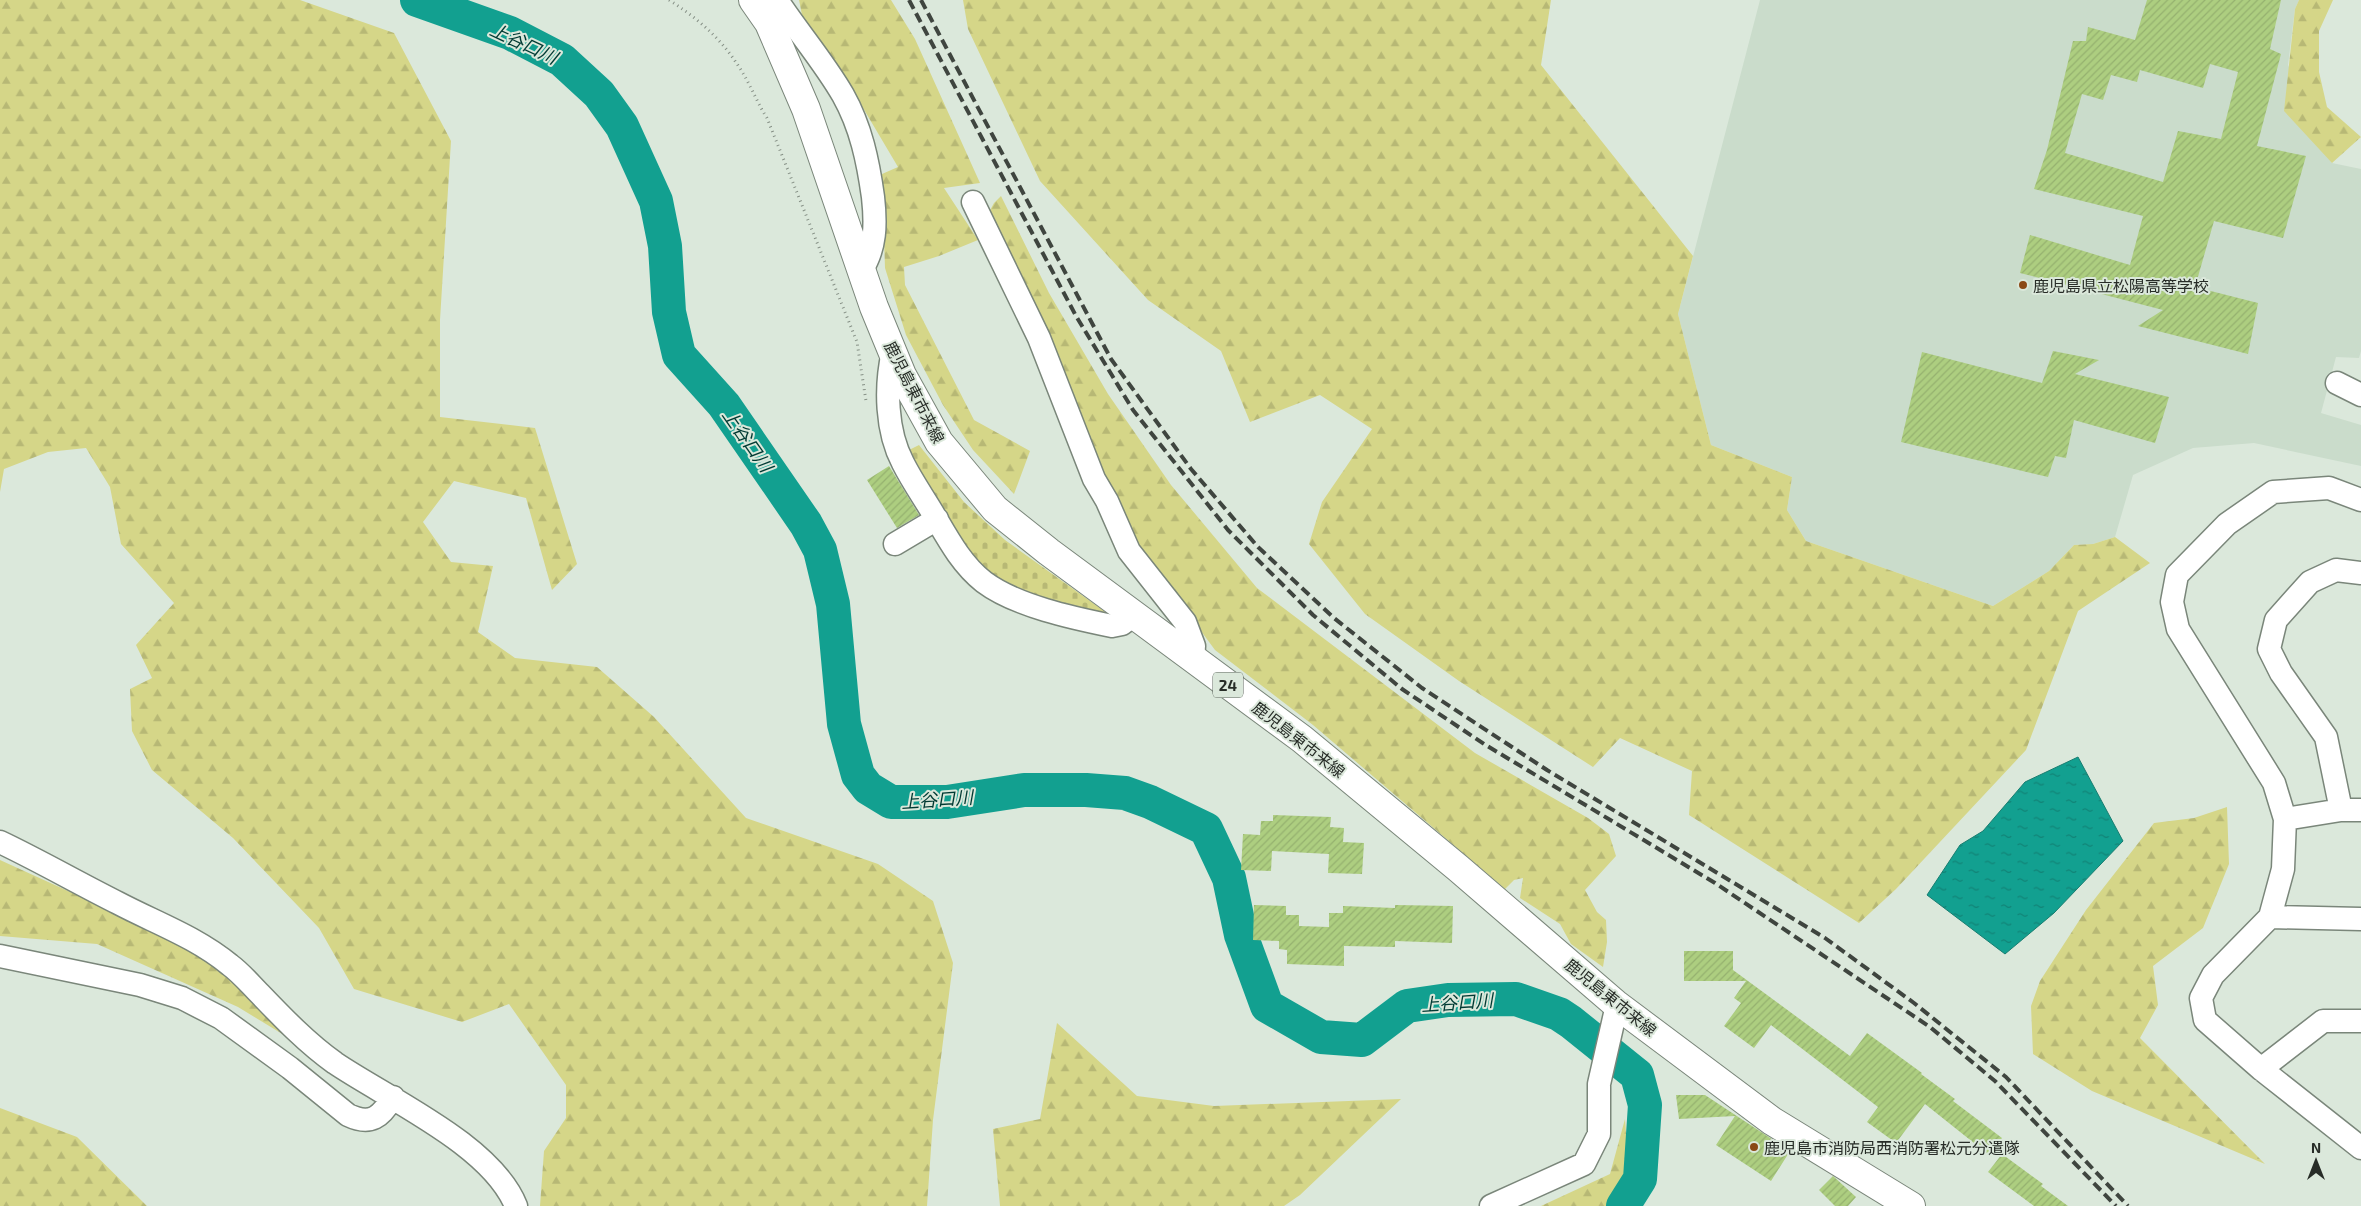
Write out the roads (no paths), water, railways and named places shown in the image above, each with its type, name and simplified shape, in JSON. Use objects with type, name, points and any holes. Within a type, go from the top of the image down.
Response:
[{"type":"main road","name":"鹿児島東市来線","points":[[753,0],[769,23],[806,109],[861,271],[902,374],[939,442],[995,509],[1049,552],[1302,739],[1458,868],[1617,1005],[1772,1121],[1911,1206]]},
{"type":"street","points":[[777,0],[843,94],[860,132],[868,165],[875,213],[874,242],[870,258],[861,271]]},
{"type":"street","points":[[973,202],[1039,338],[1094,479],[1129,551],[1185,622],[1194,646],[1193,659]]},
{"type":"street","points":[[893,352],[888,370],[887,394],[894,437],[902,462],[937,520],[970,569],[985,582],[1002,592],[1049,610],[1112,626],[1122,624],[1134,615]]},
{"type":"street","points":[[2337,383],[2361,395]]},
{"type":"street","points":[[2361,500],[2329,488],[2273,492],[2226,524],[2177,575],[2172,602],[2178,629],[2274,783],[2285,819],[2283,869],[2270,917],[2213,975],[2201,998],[2205,1020],[2262,1070],[2361,1148]]},
{"type":"street","points":[[895,544],[937,520]]},
{"type":"street","points":[[2285,819],[2351,810],[2326,737],[2281,673],[2269,649],[2276,620],[2310,582],[2336,570],[2361,573]]},
{"type":"street","points":[[0,842],[119,904],[179,932],[231,965],[297,1031],[335,1062],[393,1097],[454,1138],[495,1173],[511,1193],[516,1206]]},
{"type":"street","points":[[2270,917],[2361,919]]},
{"type":"street","points":[[0,956],[140,985],[182,998],[221,1018],[290,1068],[348,1115],[358,1120],[376,1118],[384,1111],[393,1097]]},
{"type":"street","points":[[1491,1206],[1584,1164],[1600,1134],[1600,1084],[1617,1005]]},
{"type":"street","points":[[2262,1070],[2323,1021],[2361,1021]]},
{"type":"water","points":[[2078,757],[2123,841],[2054,913],[2005,954],[1927,895],[1960,845],[1983,831],[2025,782]]},
{"type":"waterway","name":"上谷口川","points":[[417,0],[510,33],[562,60],[599,94],[622,126],[656,201],[665,246],[669,312],[679,355],[724,405],[806,524],[820,550],[833,604],[844,724],[858,775],[868,788],[891,802],[947,802],[1024,790],[1086,790],[1125,793],[1150,802],[1206,829],[1229,878],[1241,935],[1267,1006],[1321,1037],[1362,1040],[1407,1006],[1448,1000],[1516,999],[1559,1014],[1637,1075],[1645,1105],[1640,1179],[1623,1206]]},
{"type":"railway","points":[[909,0],[1076,316],[1133,410],[1228,530],[1313,615],[1402,689],[1484,744],[1715,883],[1930,1027],[1995,1081],[2116,1206]]},
{"type":"railway","points":[[921,0],[1111,359],[1191,469],[1258,547],[1334,618],[1422,688],[1547,770],[1825,938],[1914,1003],[2006,1077],[2128,1206]]},
{"type":"place","name":"鹿児島県立松陽高等学校","points":[[2023,285]]},
{"type":"place","name":"鹿児島市消防局西消防署松元分遣隊","points":[[1754,1147]]}]
